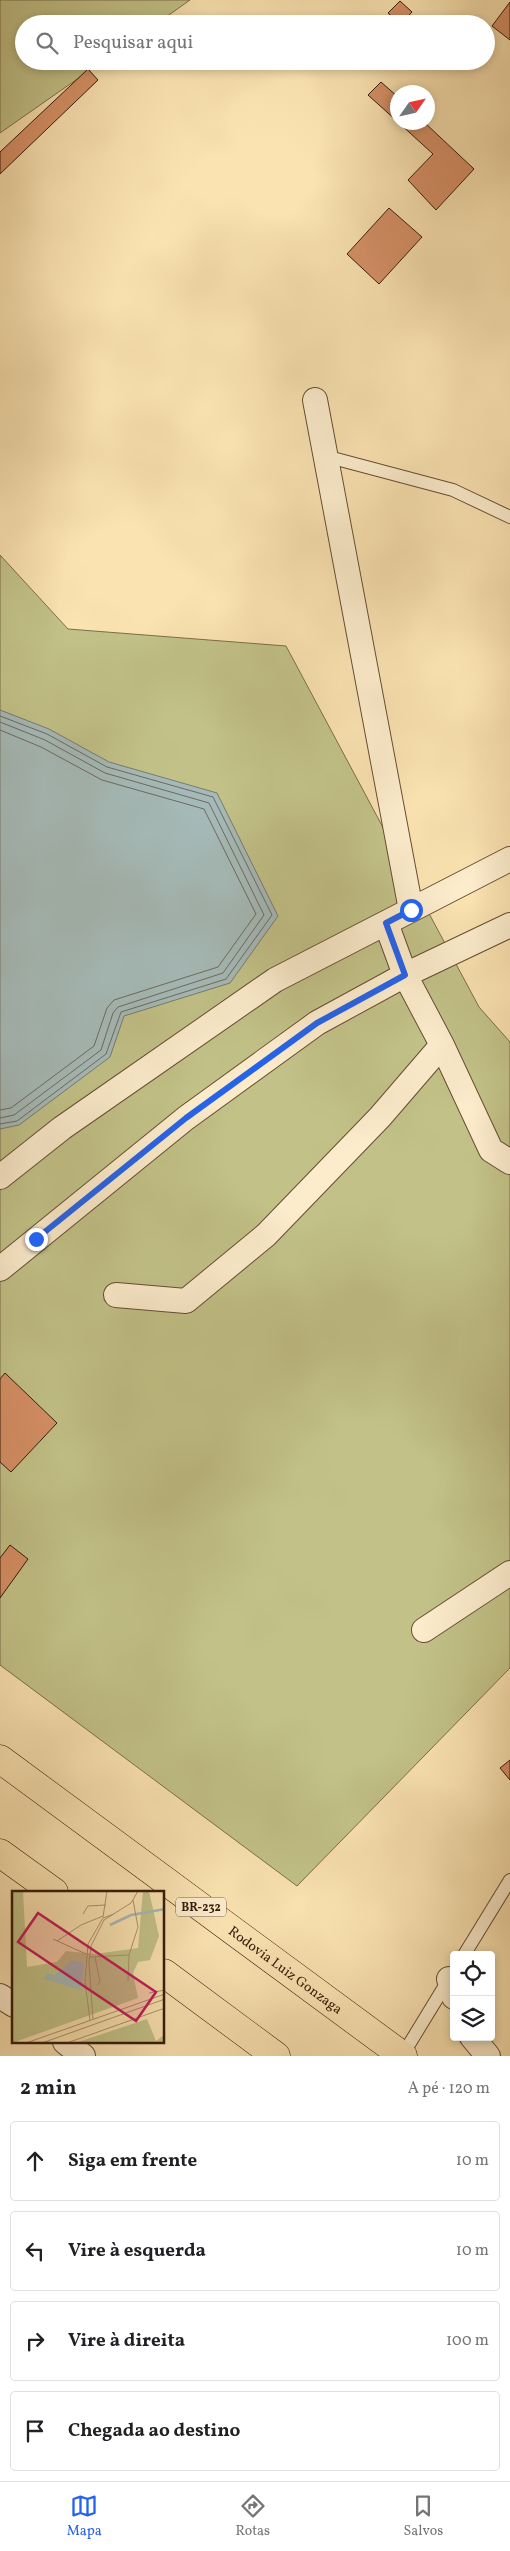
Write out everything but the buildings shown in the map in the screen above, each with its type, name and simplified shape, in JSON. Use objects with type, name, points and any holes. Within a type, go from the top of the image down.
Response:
[{"type":"highway","name":"Rodovia Luiz Gonzaga","points":[[0,1759],[402,2056]]},
{"type":"highway","points":[[0,1853],[53,1891]]},
{"type":"highway","points":[[165,1974],[276,2056]]},
{"type":"street","points":[[315,400],[411,910]]},
{"type":"street","points":[[0,1177],[62,1128],[275,980],[510,859]]},
{"type":"street","points":[[386,923],[405,975],[442,1045],[491,1150],[510,1162]]},
{"type":"street","points":[[0,1269],[186,1118],[317,1023],[405,975],[510,925]]},
{"type":"street","points":[[116,1295],[186,1302],[266,1236],[380,1116],[442,1045]]},
{"type":"street","points":[[424,1630],[510,1573]]},
{"type":"street","points":[[0,1996],[12,2005]]},
{"type":"street","points":[[475,2041],[488,2056]]},
{"type":"street","points":[[68,2044],[83,2056]]},
{"type":"lane","points":[[326,456],[453,490],[510,517]]},
{"type":"lane","points":[[466,1951],[510,1880]]},
{"type":"lane","points":[[402,2056],[450,1985]]},
{"type":"green space","points":[[0,0],[190,0],[169,15],[15,15],[15,70],[90,70],[0,133]]},
{"type":"green space","points":[[0,555],[68,629],[286,646],[479,1007],[510,1042],[510,1668],[297,1886],[0,1665]]},
{"type":"water","points":[[0,710],[49,729],[109,762],[217,793],[278,916],[230,983],[124,1016],[110,1057],[19,1125],[0,1129]]},
{"type":"route","points":[[36,1239],[186,1118],[317,1023],[405,975],[386,923],[411,910]]}]
